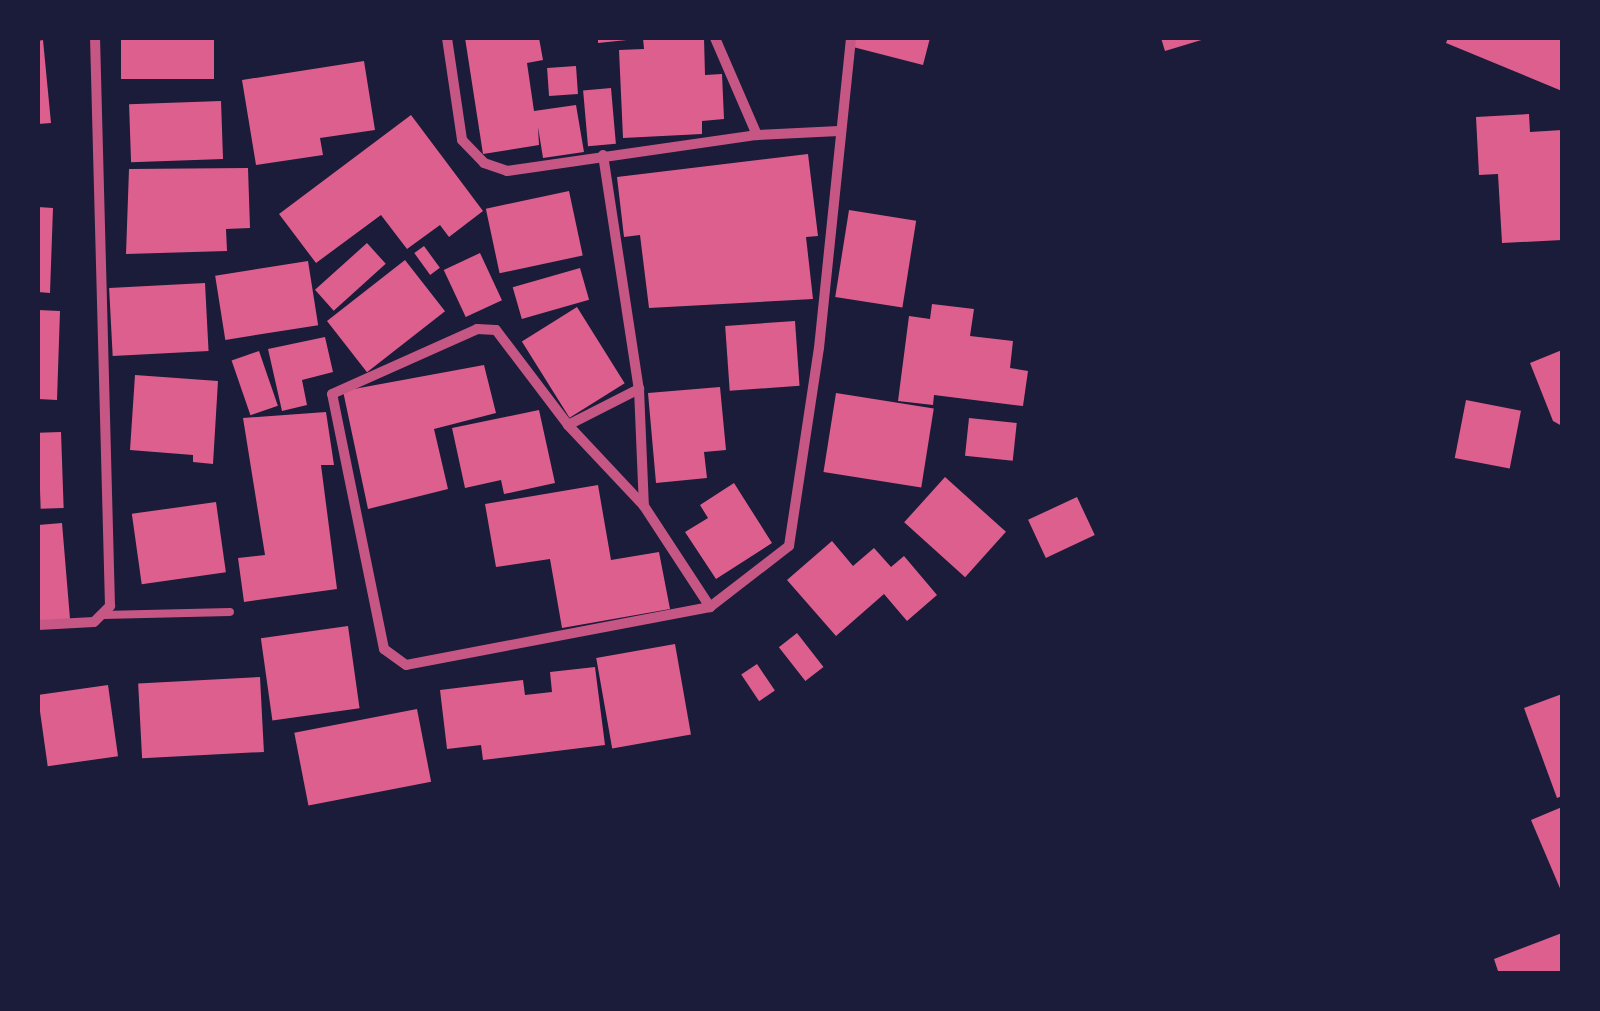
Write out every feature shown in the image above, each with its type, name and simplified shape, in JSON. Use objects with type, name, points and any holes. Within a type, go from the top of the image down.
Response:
[{"type":"street","points":[[38,625],[94,622],[110,606],[94,38]]},
{"type":"street","points":[[447,38],[462,140],[484,163],[507,171],[756,135],[838,130]]},
{"type":"street","points":[[716,38],[756,135]]},
{"type":"street","points":[[710,607],[644,506],[568,425],[496,330],[477,329],[332,394],[384,649],[406,665],[710,607],[789,546],[819,348],[838,130],[852,38]]},
{"type":"street","points":[[603,155],[639,389],[644,506]]},
{"type":"street","points":[[568,425],[639,389]]},
{"type":"lane","points":[[103,614],[230,612]]},
{"type":"building","points":[[121,38],[214,38],[214,79],[121,79]]},
{"type":"building","points":[[465,38],[539,38],[543,60],[527,63],[534,111],[576,105],[584,152],[543,158],[538,127],[539,145],[483,154]]},
{"type":"building","points":[[598,38],[627,38],[627,40],[598,43]]},
{"type":"building","points":[[643,38],[704,38],[705,75],[722,74],[724,119],[702,121],[702,134],[623,138],[619,50],[644,49]]},
{"type":"building","points":[[855,38],[930,38],[923,65],[853,47]]},
{"type":"building","points":[[1161,38],[1208,38],[1165,51]]},
{"type":"building","points":[[1448,38],[1562,38],[1562,91],[1446,43]]},
{"type":"building","points":[[43,40],[51,123],[38,124],[38,41]]},
{"type":"building","points":[[364,61],[375,130],[320,138],[323,155],[256,165],[242,80]]},
{"type":"building","points":[[576,66],[578,94],[549,96],[547,68]]},
{"type":"building","points":[[611,88],[616,144],[588,146],[583,90]]},
{"type":"building","points":[[221,101],[223,159],[131,162],[129,104]]},
{"type":"building","points":[[1529,114],[1530,132],[1562,130],[1562,240],[1502,243],[1498,174],[1479,175],[1476,117]]},
{"type":"building","points":[[411,115],[483,211],[449,237],[440,225],[407,249],[381,215],[316,263],[279,214]]},
{"type":"building","points":[[808,154],[818,236],[806,237],[813,299],[649,308],[640,235],[624,237],[617,177]]},
{"type":"building","points":[[248,168],[250,228],[226,229],[227,251],[126,254],[129,169]]},
{"type":"building","points":[[569,191],[583,256],[500,273],[486,209]]},
{"type":"building","points":[[38,207],[53,208],[50,293],[38,292]]},
{"type":"building","points":[[849,210],[916,221],[902,308],[835,297]]},
{"type":"building","points":[[367,243],[386,264],[334,311],[315,290]]},
{"type":"building","points":[[424,246],[440,268],[430,275],[414,253]]},
{"type":"building","points":[[480,253],[502,300],[466,317],[444,270]]},
{"type":"building","points":[[405,260],[445,311],[367,372],[327,321]]},
{"type":"building","points":[[308,261],[318,325],[225,340],[215,276]]},
{"type":"building","points":[[580,268],[589,300],[522,319],[513,287]]},
{"type":"building","points":[[205,283],[209,351],[113,356],[109,288]]},
{"type":"building","points":[[932,304],[974,309],[970,336],[1013,341],[1010,368],[1028,371],[1023,406],[934,395],[933,405],[898,401],[909,316],[930,319]]},
{"type":"building","points":[[577,307],[625,383],[570,418],[522,341]]},
{"type":"building","points":[[38,310],[60,311],[57,400],[38,399]]},
{"type":"building","points":[[795,321],[800,386],[730,391],[725,326]]},
{"type":"building","points":[[325,337],[333,372],[302,380],[307,405],[282,411],[268,349]]},
{"type":"building","points":[[1562,350],[1562,426],[1553,421],[1530,363]]},
{"type":"building","points":[[259,351],[278,406],[250,415],[232,360]]},
{"type":"building","points":[[484,365],[496,413],[434,429],[448,489],[368,509],[343,391]]},
{"type":"building","points":[[135,375],[218,381],[213,464],[193,462],[193,455],[130,450]]},
{"type":"building","points":[[720,387],[726,450],[704,452],[707,478],[656,483],[648,393]]},
{"type":"building","points":[[836,393],[934,408],[921,488],[823,472]]},
{"type":"building","points":[[1466,400],[1521,411],[1510,469],[1455,458]]},
{"type":"building","points":[[539,410],[555,483],[504,494],[501,480],[465,488],[452,428]]},
{"type":"building","points":[[326,412],[334,465],[321,465],[337,589],[244,602],[238,558],[265,555],[243,418]]},
{"type":"building","points":[[969,418],[1017,423],[1013,461],[965,456]]},
{"type":"building","points":[[61,432],[64,508],[41,509],[38,433]]},
{"type":"building","points":[[945,477],[1006,532],[965,577],[904,522]]},
{"type":"building","points":[[734,483],[772,543],[716,579],[685,532],[708,518],[700,505]]},
{"type":"building","points":[[598,485],[611,560],[659,552],[670,609],[562,628],[550,559],[496,567],[485,504]]},
{"type":"building","points":[[1077,497],[1095,535],[1046,558],[1028,520]]},
{"type":"building","points":[[216,502],[226,572],[142,584],[132,514]]},
{"type":"building","points":[[62,523],[70,619],[38,621],[38,525]]},
{"type":"building","points":[[832,541],[853,566],[874,548],[891,567],[904,556],[937,595],[907,621],[884,594],[836,636],[787,580]]},
{"type":"building","points":[[348,626],[360,708],[272,720],[261,638]]},
{"type":"building","points":[[797,633],[823,667],[805,681],[779,647]]},
{"type":"building","points":[[675,644],[691,735],[612,748],[596,658]]},
{"type":"building","points":[[757,664],[775,691],[759,701],[741,675]]},
{"type":"building","points":[[595,667],[605,745],[483,760],[481,745],[447,749],[440,690],[523,680],[525,695],[552,692],[550,672]]},
{"type":"building","points":[[260,677],[264,752],[142,758],[138,683]]},
{"type":"building","points":[[108,685],[118,756],[48,766],[38,695]]},
{"type":"building","points":[[1562,694],[1562,796],[1557,798],[1524,708]]},
{"type":"building","points":[[417,709],[431,782],[308,805],[294,733]]},
{"type":"building","points":[[1562,807],[1562,893],[1531,820]]},
{"type":"building","points":[[1562,933],[1562,974],[1499,974],[1494,959]]}]
